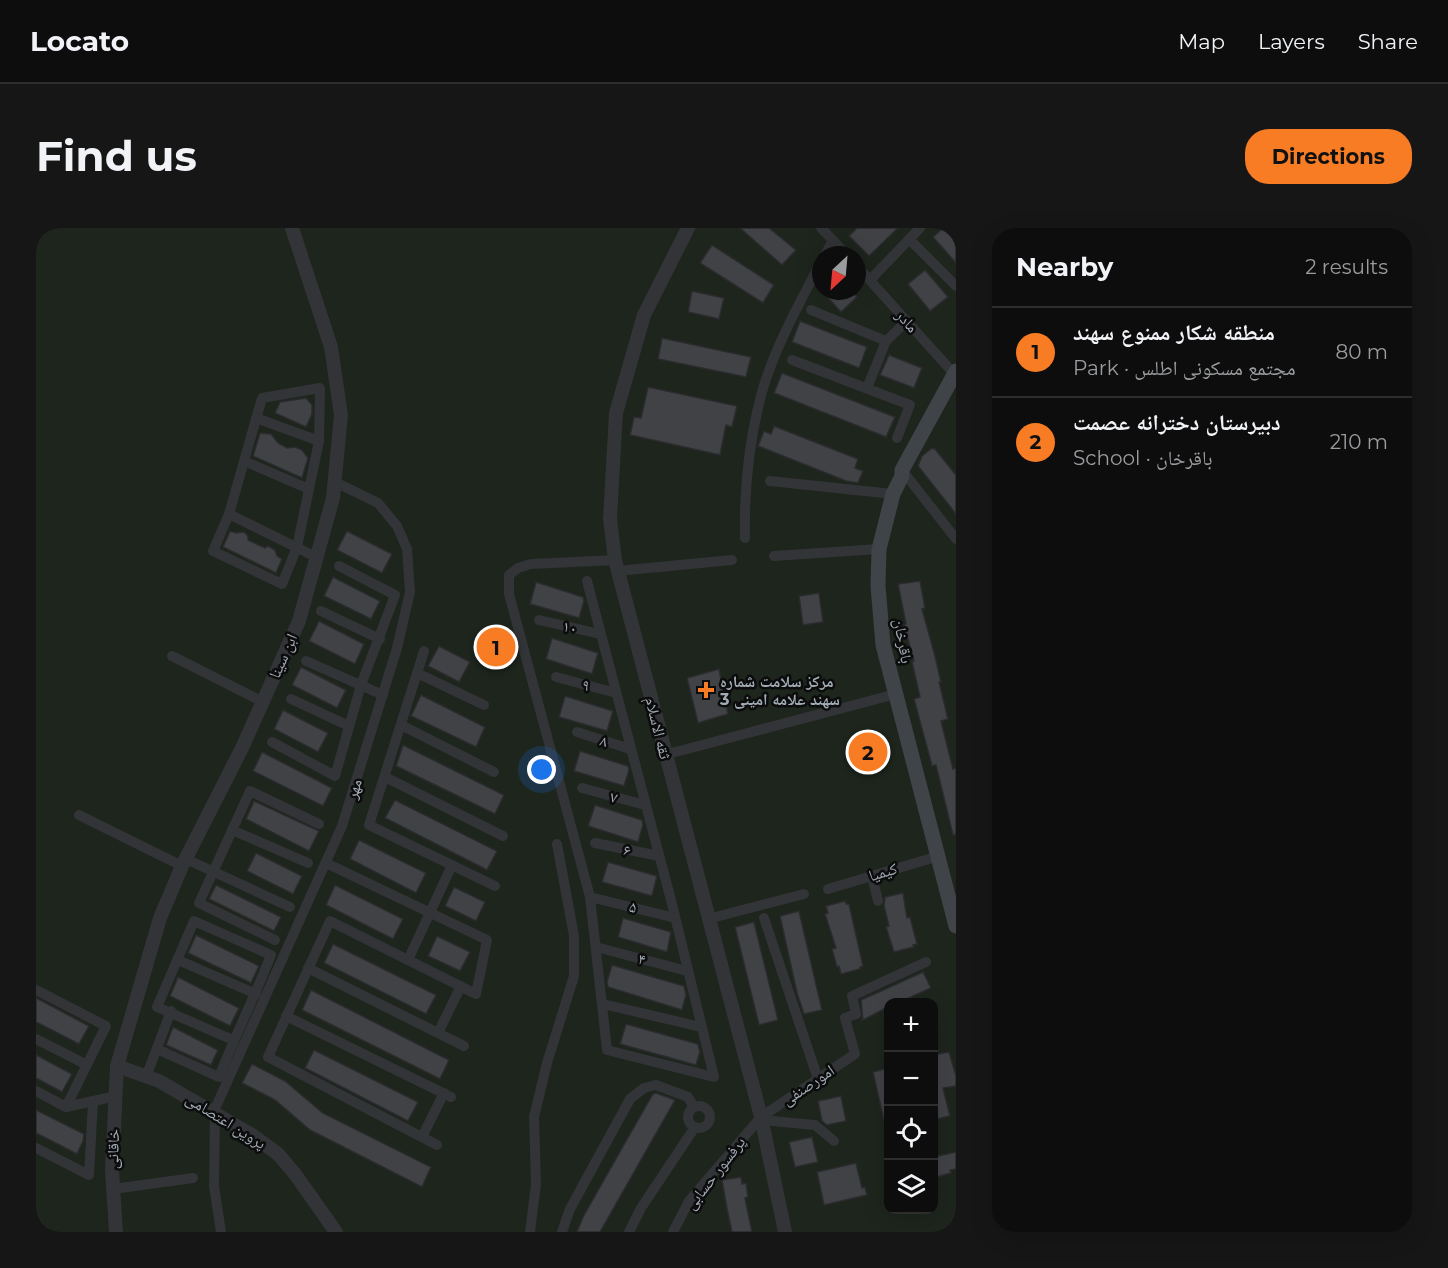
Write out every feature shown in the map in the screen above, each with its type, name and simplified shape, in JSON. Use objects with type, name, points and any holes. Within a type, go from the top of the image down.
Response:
[{"type":"main road","name":"باقرخان","points":[[955,373],[902,470],[902,476],[893,494],[879,549],[878,586],[883,645],[956,923]]},
{"type":"street","name":"ابن سینا","points":[[117,1066],[160,918],[184,862],[242,748],[299,621],[333,498],[341,415],[330,347],[292,228]]},
{"type":"street","name":"ثقه الاسلام","points":[[688,228],[644,315],[616,413],[610,519],[616,566],[761,1118],[785,1232]]},
{"type":"street","points":[[821,228],[839,246]]},
{"type":"street","points":[[870,280],[920,228]]},
{"type":"street","points":[[909,239],[956,286]]},
{"type":"street","points":[[830,246],[833,240]]},
{"type":"street","name":"مادر","points":[[866,276],[955,373]]},
{"type":"street","points":[[745,538],[744,502],[762,392],[779,346],[812,280]]},
{"type":"street","points":[[811,310],[886,341]]},
{"type":"street","points":[[867,388],[886,341],[907,321]]},
{"type":"street","points":[[792,360],[910,405],[897,438]]},
{"type":"street","points":[[320,388],[319,441],[297,547],[282,584],[213,551],[229,514],[262,398],[320,388]]},
{"type":"street","points":[[256,418],[319,441]]},
{"type":"street","points":[[244,461],[309,489]]},
{"type":"street","points":[[902,470],[956,538]]},
{"type":"street","points":[[770,481],[893,494]]},
{"type":"street","name":"مهر","points":[[215,1112],[342,826],[397,648],[410,592],[407,549],[397,526],[378,503],[335,482]]},
{"type":"street","points":[[229,514],[316,557]]},
{"type":"street","points":[[774,556],[879,549]]},
{"type":"street","points":[[587,581],[714,1077],[607,1050],[590,897],[509,594],[509,575],[518,568],[531,564],[616,566],[732,560]]},
{"type":"street","points":[[272,742],[335,776],[361,685],[395,595],[339,566]]},
{"type":"street","points":[[321,611],[380,639]]},
{"type":"street","name":"۱۰","points":[[539,621],[600,634]]},
{"type":"street","points":[[424,651],[369,825],[495,886]]},
{"type":"street","points":[[172,656],[263,702]]},
{"type":"street","points":[[306,661],[382,695]]},
{"type":"street","points":[[417,673],[484,705]]},
{"type":"street","name":"۹","points":[[556,677],[616,693]]},
{"type":"street","points":[[664,755],[896,694]]},
{"type":"street","points":[[291,699],[349,726]]},
{"type":"street","points":[[401,725],[494,772]]},
{"type":"street","name":"۸","points":[[577,732],[630,749]]},
{"type":"street","points":[[385,777],[502,836]]},
{"type":"street","name":"۷","points":[[582,788],[645,805]]},
{"type":"street","points":[[275,940],[199,903],[250,791],[319,824]]},
{"type":"street","points":[[78,815],[184,862],[213,871],[290,908]]},
{"type":"street","points":[[231,830],[308,863]]},
{"type":"street","name":"۶","points":[[595,843],[659,856]]},
{"type":"street","points":[[530,1232],[536,1184],[534,1117],[547,1063],[574,976],[574,936],[557,844]]},
{"type":"street","name":"کیمیا","points":[[828,889],[939,856]]},
{"type":"street","points":[[326,863],[487,940],[476,994],[330,921],[268,1057],[437,1144]]},
{"type":"street","points":[[408,960],[452,865]]},
{"type":"street","points":[[872,876],[878,902]]},
{"type":"street","points":[[708,919],[804,894]]},
{"type":"street","name":"۵","points":[[590,897],[675,918]]},
{"type":"street","points":[[764,918],[818,1079]]},
{"type":"street","points":[[157,1049],[219,1077],[271,956],[194,921],[157,1007],[171,1011],[233,1040]]},
{"type":"street","name":"۴","points":[[596,947],[687,971]]},
{"type":"street","points":[[177,960],[256,994]]},
{"type":"street","name":"امورصنفی","points":[[761,1118],[855,1054],[845,1018],[856,1014],[852,996],[926,962]]},
{"type":"street","points":[[308,968],[464,1046]]},
{"type":"street","points":[[438,1033],[461,986]]},
{"type":"street","points":[[36,990],[106,1026],[66,1107]]},
{"type":"street","points":[[603,1004],[702,1027]]},
{"type":"street","points":[[147,1077],[171,1011]]},
{"type":"street","points":[[286,1016],[447,1095],[422,1137]]},
{"type":"street","points":[[36,1039],[87,1065]]},
{"type":"street","name":"پروین اعتصامی","points":[[117,1066],[159,1081],[215,1112],[278,1154],[296,1174],[336,1232]]},
{"type":"street","name":"خاقانی","points":[[116,1232],[112,1170],[117,1066]]},
{"type":"street","points":[[562,1232],[570,1209],[630,1099],[644,1088],[656,1085],[688,1097],[694,1107]]},
{"type":"street","points":[[36,1092],[66,1107],[116,1096]]},
{"type":"street","points":[[36,1148],[89,1175],[93,1101]]},
{"type":"street","points":[[694,1107],[688,1119],[695,1127]]},
{"type":"street","points":[[694,1107],[704,1108],[710,1116],[705,1126],[695,1127]]},
{"type":"street","points":[[215,1112],[214,1185],[221,1232]]},
{"type":"street","points":[[761,1118],[814,1125],[834,1141]]},
{"type":"street","name":"پرفسور حسابی","points":[[677,1229],[689,1201],[761,1118]]},
{"type":"street","points":[[629,1232],[641,1208],[695,1127]]},
{"type":"street","points":[[113,1188],[193,1178]]},
{"type":"shaded area","points":[[36,228],[956,228],[956,1232],[36,1232]]},
{"type":"building","points":[[740,228],[769,228],[796,250],[782,265]]},
{"type":"building","points":[[857,228],[898,228],[869,256],[866,253],[866,246],[859,246],[849,236]]},
{"type":"building","points":[[943,228],[954,228],[956,231],[956,263],[933,237]]},
{"type":"building","points":[[712,245],[774,285],[763,303],[700,263]]},
{"type":"building","points":[[925,270],[948,297],[930,311],[908,284]]},
{"type":"building","points":[[692,291],[724,298],[719,319],[688,312]]},
{"type":"building","points":[[830,300],[854,300],[841,312]]},
{"type":"building","points":[[800,321],[867,347],[859,368],[792,342]]},
{"type":"building","points":[[662,338],[751,357],[746,377],[658,359]]},
{"type":"building","points":[[889,355],[922,368],[914,388],[880,375]]},
{"type":"building","points":[[782,373],[895,417],[886,437],[774,393]]},
{"type":"building","points":[[648,387],[737,406],[732,427],[726,425],[720,455],[630,435],[634,417],[641,418]]},
{"type":"building","points":[[306,398],[312,405],[312,414],[306,427],[275,413],[280,402]]},
{"type":"building","points":[[774,426],[858,459],[855,468],[863,471],[858,483],[846,481],[758,446],[764,431],[771,434]]},
{"type":"building","points":[[260,433],[271,434],[278,443],[287,448],[295,447],[302,450],[308,458],[302,478],[253,456]]},
{"type":"building","points":[[932,448],[956,475],[956,514],[918,466],[922,456]]},
{"type":"building","points":[[230,531],[244,532],[248,540],[275,550],[277,556],[282,559],[276,573],[223,547]]},
{"type":"building","points":[[347,531],[392,554],[382,573],[337,550]]},
{"type":"building","points":[[333,577],[380,601],[371,619],[324,596]]},
{"type":"building","points":[[920,581],[925,608],[922,609],[935,656],[948,719],[941,721],[953,769],[956,768],[956,834],[953,835],[936,765],[932,766],[914,699],[920,697],[912,662],[914,661],[904,625],[906,624],[898,584]]},
{"type":"building","points":[[536,582],[583,597],[579,618],[530,604]]},
{"type":"building","points":[[819,593],[823,622],[803,625],[799,596]]},
{"type":"building","points":[[319,621],[364,644],[355,664],[309,641]]},
{"type":"building","points":[[552,638],[598,653],[592,674],[546,659]]},
{"type":"building","points":[[439,646],[470,662],[459,682],[428,666]]},
{"type":"building","points":[[301,667],[346,690],[337,708],[292,685]]},
{"type":"building","name":"مرکز سلامت شماره 3 سهند علامه امینی","points":[[719,669],[728,714],[698,723],[687,678]]},
{"type":"building","points":[[421,695],[485,727],[476,747],[411,716]]},
{"type":"building","points":[[565,696],[613,711],[607,731],[559,717]]},
{"type":"building","points":[[283,710],[328,733],[318,752],[274,729]]},
{"type":"building","points":[[403,745],[504,795],[495,814],[396,766]]},
{"type":"building","points":[[580,751],[628,766],[624,786],[574,771]]},
{"type":"building","points":[[262,752],[332,788],[323,806],[253,771]]},
{"type":"building","points":[[395,800],[497,851],[487,870],[385,818]]},
{"type":"building","points":[[254,801],[319,831],[309,851],[246,819]]},
{"type":"building","points":[[595,805],[642,820],[643,825],[638,842],[588,826]]},
{"type":"building","points":[[359,840],[426,873],[416,893],[350,859]]},
{"type":"building","points":[[256,853],[302,876],[293,894],[247,871]]},
{"type":"building","points":[[608,862],[657,876],[652,896],[602,882]]},
{"type":"building","points":[[216,885],[281,917],[274,931],[209,899]]},
{"type":"building","points":[[335,885],[403,919],[393,939],[326,905]]},
{"type":"building","points":[[454,887],[485,902],[476,921],[445,906]]},
{"type":"building","points":[[903,893],[907,918],[910,917],[917,944],[913,945],[914,947],[894,952],[886,927],[889,926],[884,906],[885,897]]},
{"type":"building","points":[[845,901],[849,904],[863,966],[841,974],[832,949],[836,948],[825,914],[828,913],[826,906]]},
{"type":"building","points":[[799,911],[822,1010],[804,1014],[797,993],[780,916]]},
{"type":"building","points":[[623,918],[671,932],[667,952],[618,937]]},
{"type":"building","points":[[754,922],[778,1020],[759,1025],[735,927]]},
{"type":"building","points":[[196,935],[259,966],[251,983],[188,953]]},
{"type":"building","points":[[437,936],[470,952],[460,971],[428,956]]},
{"type":"building","points":[[333,944],[436,995],[426,1014],[324,963]]},
{"type":"building","points":[[612,965],[684,986],[686,995],[682,1010],[608,987],[607,982]]},
{"type":"building","points":[[923,972],[931,988],[909,998],[884,998],[884,1009],[863,1020],[861,1000]]},
{"type":"building","points":[[178,977],[239,1008],[230,1026],[170,996]]},
{"type":"building","points":[[311,990],[449,1060],[440,1079],[302,1010]]},
{"type":"building","points":[[36,998],[89,1026],[79,1044],[36,1022]]},
{"type":"building","points":[[626,1024],[698,1044],[700,1052],[696,1065],[620,1044]]},
{"type":"building","points":[[173,1027],[218,1050],[211,1065],[166,1045]]},
{"type":"building","points":[[314,1050],[418,1102],[408,1121],[305,1068]]},
{"type":"building","points":[[949,1052],[956,1076],[956,1086],[943,1088],[950,1116],[938,1119],[938,1106],[938,1054]]},
{"type":"building","points":[[36,1055],[72,1074],[62,1092],[36,1078]]},
{"type":"building","points":[[252,1064],[285,1081],[323,1113],[431,1167],[422,1187],[310,1130],[275,1100],[242,1083]]},
{"type":"building","points":[[884,1069],[884,1121],[873,1072]]},
{"type":"building","points":[[653,1094],[675,1100],[600,1232],[577,1232],[583,1217],[638,1120]]},
{"type":"building","points":[[841,1096],[846,1121],[827,1125],[822,1121],[818,1101]]},
{"type":"building","points":[[36,1110],[84,1134],[77,1154],[36,1133]]},
{"type":"building","points":[[812,1137],[818,1162],[795,1167],[789,1142]]},
{"type":"building","points":[[956,1152],[956,1169],[938,1177],[938,1156]]},
{"type":"building","points":[[856,1163],[862,1188],[865,1187],[867,1195],[824,1205],[817,1172]]},
{"type":"building","points":[[741,1177],[742,1184],[746,1183],[748,1197],[745,1198],[752,1232],[732,1232],[727,1209],[722,1180]]},
{"type":"place","name":"منطقه شکار ممنوع سهند","points":[[496,647]]},
{"type":"place","name":"مرکز سلامت شماره 3 سهند علامه امینی","points":[[706,690]]},
{"type":"place","name":"دبیرستان دخترانه عصمت","points":[[868,752]]}]
